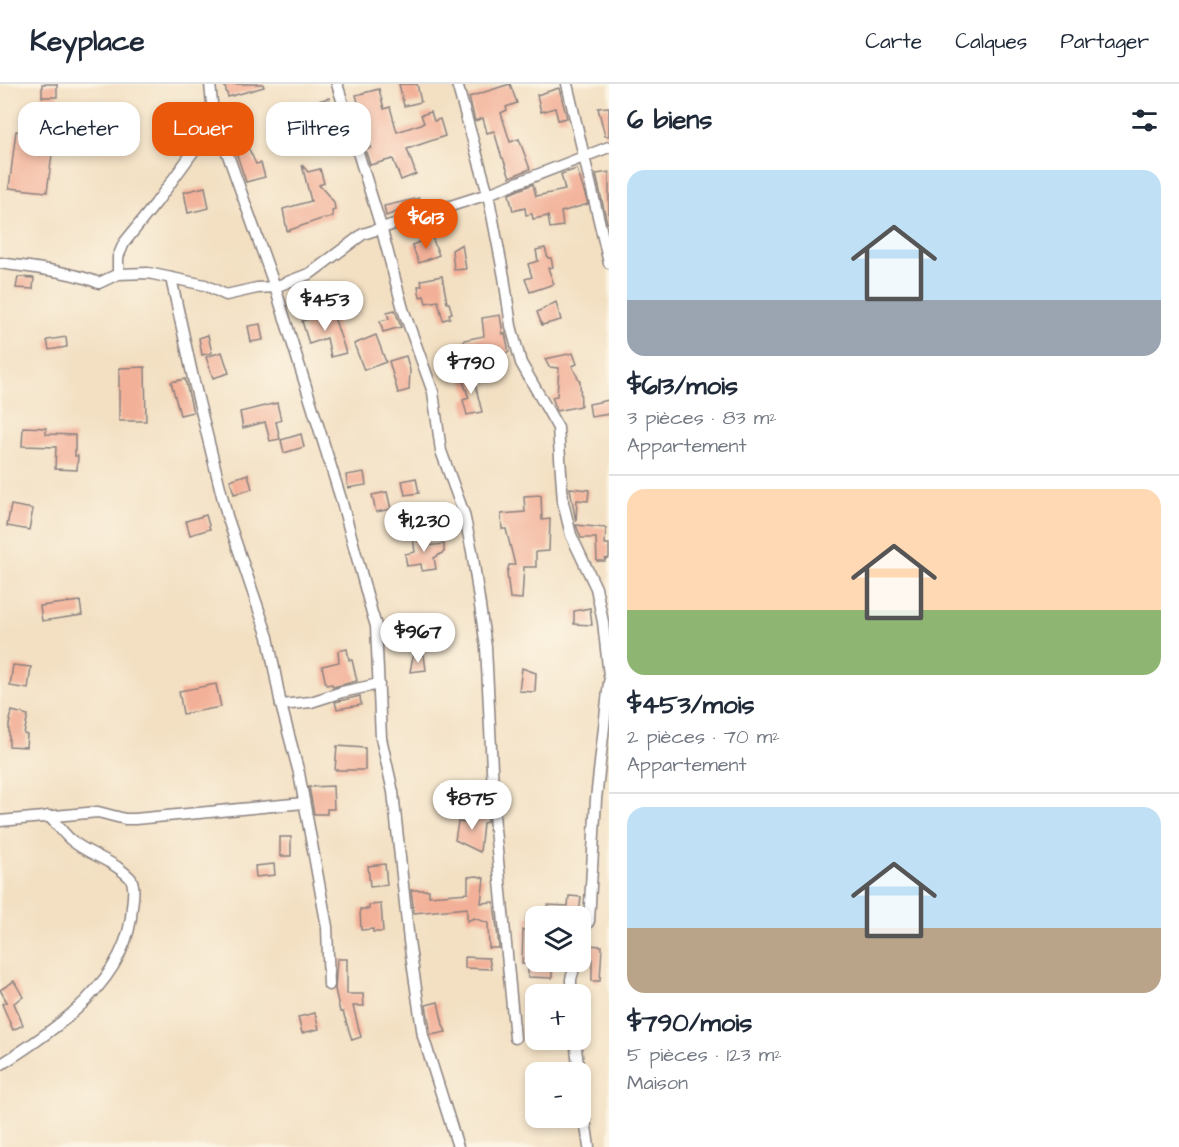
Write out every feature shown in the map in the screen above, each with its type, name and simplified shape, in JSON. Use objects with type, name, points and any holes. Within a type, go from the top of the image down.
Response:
[{"type":"street","points":[[210,84],[212,102]]},
{"type":"street","points":[[337,84],[381,227],[403,309],[433,392],[441,451],[464,514],[472,551],[486,647],[495,829],[515,1038]]},
{"type":"street","points":[[457,84],[488,194],[511,326],[521,363],[558,428],[563,501],[571,535],[596,588],[603,622],[609,676]]},
{"type":"street","points":[[567,84],[609,262]]},
{"type":"street","points":[[0,263],[31,267],[90,279],[99,283],[118,274],[148,273],[204,285],[226,295],[275,287],[311,273],[356,239],[381,227],[488,194],[609,147]]},
{"type":"street","points":[[118,274],[118,258],[124,243],[190,156]]},
{"type":"street","points":[[229,156],[275,287],[341,499],[376,626],[381,738],[393,792],[409,941],[423,1036],[458,1147]]},
{"type":"street","points":[[171,278],[226,516],[267,636],[281,705],[299,773],[327,927],[329,984]]},
{"type":"street","points":[[590,906],[596,800],[609,682]]},
{"type":"street","points":[[281,705],[311,702],[379,684]]},
{"type":"street","points":[[0,821],[98,812],[125,819],[135,819],[304,803]]},
{"type":"street","points":[[0,1065],[23,1051],[65,1019],[89,997],[117,961],[128,937],[132,914],[131,879],[116,867],[70,840],[56,822],[48,816]]},
{"type":"street","points":[[586,1128],[589,1147]]},
{"type":"building","points":[[42,84],[57,84],[57,97],[42,97]]},
{"type":"building","points":[[224,84],[263,84],[264,87],[228,97]]},
{"type":"building","points":[[399,84],[417,84],[421,102],[404,106]]},
{"type":"building","points":[[510,84],[517,103],[506,107],[507,110],[501,113],[510,142],[519,139],[530,169],[510,177],[494,131],[487,133],[483,118],[475,121],[469,97]]},
{"type":"building","points":[[559,88],[567,118],[558,120],[555,108],[541,112],[537,95]]},
{"type":"building","points":[[379,89],[384,109],[390,107],[397,132],[424,123],[421,115],[431,112],[434,121],[440,119],[445,136],[407,149],[416,174],[401,180],[393,159],[370,165],[367,156],[371,156],[371,102],[358,102],[356,95]]},
{"type":"building","points":[[329,98],[330,102],[315,102]]},
{"type":"building","points":[[609,107],[609,136],[605,136],[598,108]]},
{"type":"building","points":[[16,131],[18,131],[18,156],[52,156],[47,192],[9,188]]},
{"type":"building","points":[[237,156],[252,156],[256,164],[261,163],[265,177],[246,182]]},
{"type":"building","points":[[302,165],[308,172],[320,169],[324,183],[319,185],[334,202],[335,210],[332,211],[333,217],[287,231],[283,209],[311,201]]},
{"type":"building","points":[[577,169],[588,204],[561,212],[563,226],[550,228],[548,216],[533,219],[532,214],[526,215],[525,208],[513,211],[509,194],[533,184],[536,196],[565,190],[561,174]]},
{"type":"building","points":[[609,172],[609,223],[607,223],[596,174]]},
{"type":"building","points":[[205,187],[209,208],[188,213],[184,192]]},
{"type":"building","points":[[419,198],[421,203],[386,216],[384,206]]},
{"type":"building","points":[[432,237],[439,255],[419,263],[412,245]]},
{"type":"building","points":[[462,244],[466,269],[454,270],[452,250]]},
{"type":"building","points":[[545,248],[548,258],[551,258],[553,267],[548,268],[554,284],[530,292],[525,279],[532,277],[528,264],[538,261],[536,250]]},
{"type":"building","points":[[442,276],[447,303],[452,313],[449,314],[450,318],[443,320],[438,301],[426,303],[424,296],[420,297],[418,286],[422,286],[421,280]]},
{"type":"building","points":[[18,277],[34,278],[33,289],[16,288]]},
{"type":"building","points":[[556,302],[561,320],[542,325],[537,312]]},
{"type":"building","points":[[395,310],[401,327],[383,332],[380,321],[389,319],[387,312]]},
{"type":"building","points":[[332,311],[346,353],[331,357],[327,338],[309,344],[302,321]]},
{"type":"building","points":[[500,315],[509,352],[495,355],[493,345],[465,350],[464,340],[484,336],[482,318]]},
{"type":"building","points":[[260,324],[263,340],[251,342],[248,326]]},
{"type":"building","points":[[208,335],[212,353],[202,355],[199,338]]},
{"type":"building","points":[[376,335],[386,362],[364,370],[354,344]]},
{"type":"building","points":[[66,337],[67,347],[49,350],[47,340]]},
{"type":"building","points":[[222,352],[229,373],[213,378],[206,357]]},
{"type":"building","points":[[573,353],[577,364],[572,366],[580,382],[581,406],[557,411],[552,397],[557,396],[559,368],[549,367],[545,359]]},
{"type":"building","points":[[406,356],[410,370],[409,390],[398,393],[389,361]]},
{"type":"building","points":[[145,367],[146,421],[119,421],[119,368]]},
{"type":"building","points":[[472,372],[482,412],[467,415],[463,400],[469,398],[461,376]]},
{"type":"building","points":[[185,379],[193,412],[180,415],[171,382]]},
{"type":"building","points":[[609,400],[609,414],[591,417],[589,404]]},
{"type":"building","points":[[277,403],[281,420],[276,422],[280,439],[270,441],[265,422],[243,428],[240,412]]},
{"type":"building","points":[[23,427],[46,428],[46,434],[75,435],[77,470],[55,469],[56,447],[22,446]]},
{"type":"building","points":[[301,434],[304,447],[284,453],[281,440]]},
{"type":"building","points":[[364,472],[366,485],[348,488],[346,475]]},
{"type":"building","points":[[248,474],[252,489],[234,494],[230,480]]},
{"type":"building","points":[[416,478],[419,493],[405,495],[402,481]]},
{"type":"building","points":[[570,488],[589,490],[588,501],[577,500],[576,522]]},
{"type":"building","points":[[387,492],[391,509],[376,512],[372,495]]},
{"type":"building","points":[[541,495],[542,520],[550,519],[549,551],[536,552],[536,567],[524,567],[522,599],[510,598],[507,573],[509,565],[515,565],[506,529],[502,529],[501,514],[525,512],[524,496]]},
{"type":"building","points":[[11,505],[33,509],[29,530],[7,526]]},
{"type":"building","points":[[206,515],[210,529],[190,535],[186,521]]},
{"type":"building","points":[[576,525],[606,528],[605,544],[609,544],[609,558],[605,561],[597,561],[596,538],[581,538]]},
{"type":"building","points":[[422,529],[425,546],[444,544],[444,552],[434,558],[436,569],[422,571],[421,564],[407,566],[405,554],[415,552],[412,531]]},
{"type":"building","points":[[80,601],[82,615],[42,621],[40,606]]},
{"type":"building","points":[[590,608],[592,625],[574,624],[574,611]]},
{"type":"building","points":[[347,649],[357,681],[333,687],[332,684],[326,685],[322,666],[339,662],[338,651]]},
{"type":"building","points":[[424,655],[426,670],[410,672],[413,656]]},
{"type":"building","points":[[13,665],[31,667],[28,689],[10,686]]},
{"type":"building","points":[[522,668],[536,673],[535,692],[519,691]]},
{"type":"building","points":[[216,684],[221,707],[183,714],[179,691]]},
{"type":"building","points":[[360,696],[361,705],[337,709],[335,702]]},
{"type":"building","points":[[12,711],[28,715],[24,734],[27,735],[26,747],[9,746]]},
{"type":"building","points":[[337,746],[365,748],[365,770],[335,770]]},
{"type":"building","points":[[333,786],[334,809],[327,809],[327,814],[314,814],[309,787]]},
{"type":"building","points":[[476,808],[487,810],[487,822],[483,823],[480,852],[455,840],[458,822],[473,824]]},
{"type":"building","points":[[280,837],[291,837],[291,856],[280,856]]},
{"type":"building","points":[[274,864],[275,875],[256,877],[255,866]]},
{"type":"building","points":[[385,864],[387,885],[370,887],[368,866]]},
{"type":"building","points":[[468,877],[484,878],[481,903],[494,902],[499,948],[489,948],[488,923],[474,918],[467,921],[467,908],[414,913],[411,890],[429,890],[429,896],[468,893]]},
{"type":"building","points":[[569,896],[581,897],[580,906],[568,906]]},
{"type":"building","points":[[381,904],[383,932],[373,932],[373,929],[361,930],[360,909],[369,909],[369,905]]},
{"type":"building","points":[[523,930],[525,930],[525,964],[522,964]]},
{"type":"building","points":[[591,945],[602,946],[600,981],[592,981]]},
{"type":"building","points":[[465,957],[489,958],[491,969],[465,968]]},
{"type":"building","points":[[337,959],[347,959],[347,994],[363,994],[364,1006],[353,1006],[361,1037],[352,1040],[343,1012],[340,1012],[335,989]]},
{"type":"building","points":[[528,972],[552,972],[552,978],[528,977]]},
{"type":"building","points":[[14,981],[23,997],[14,1003],[23,1025],[13,1030],[2,1004],[7,1002],[0,990]]},
{"type":"building","points":[[438,1002],[446,1032],[431,1035],[426,1005]]},
{"type":"building","points":[[315,1013],[319,1029],[302,1033],[298,1017]]}]
